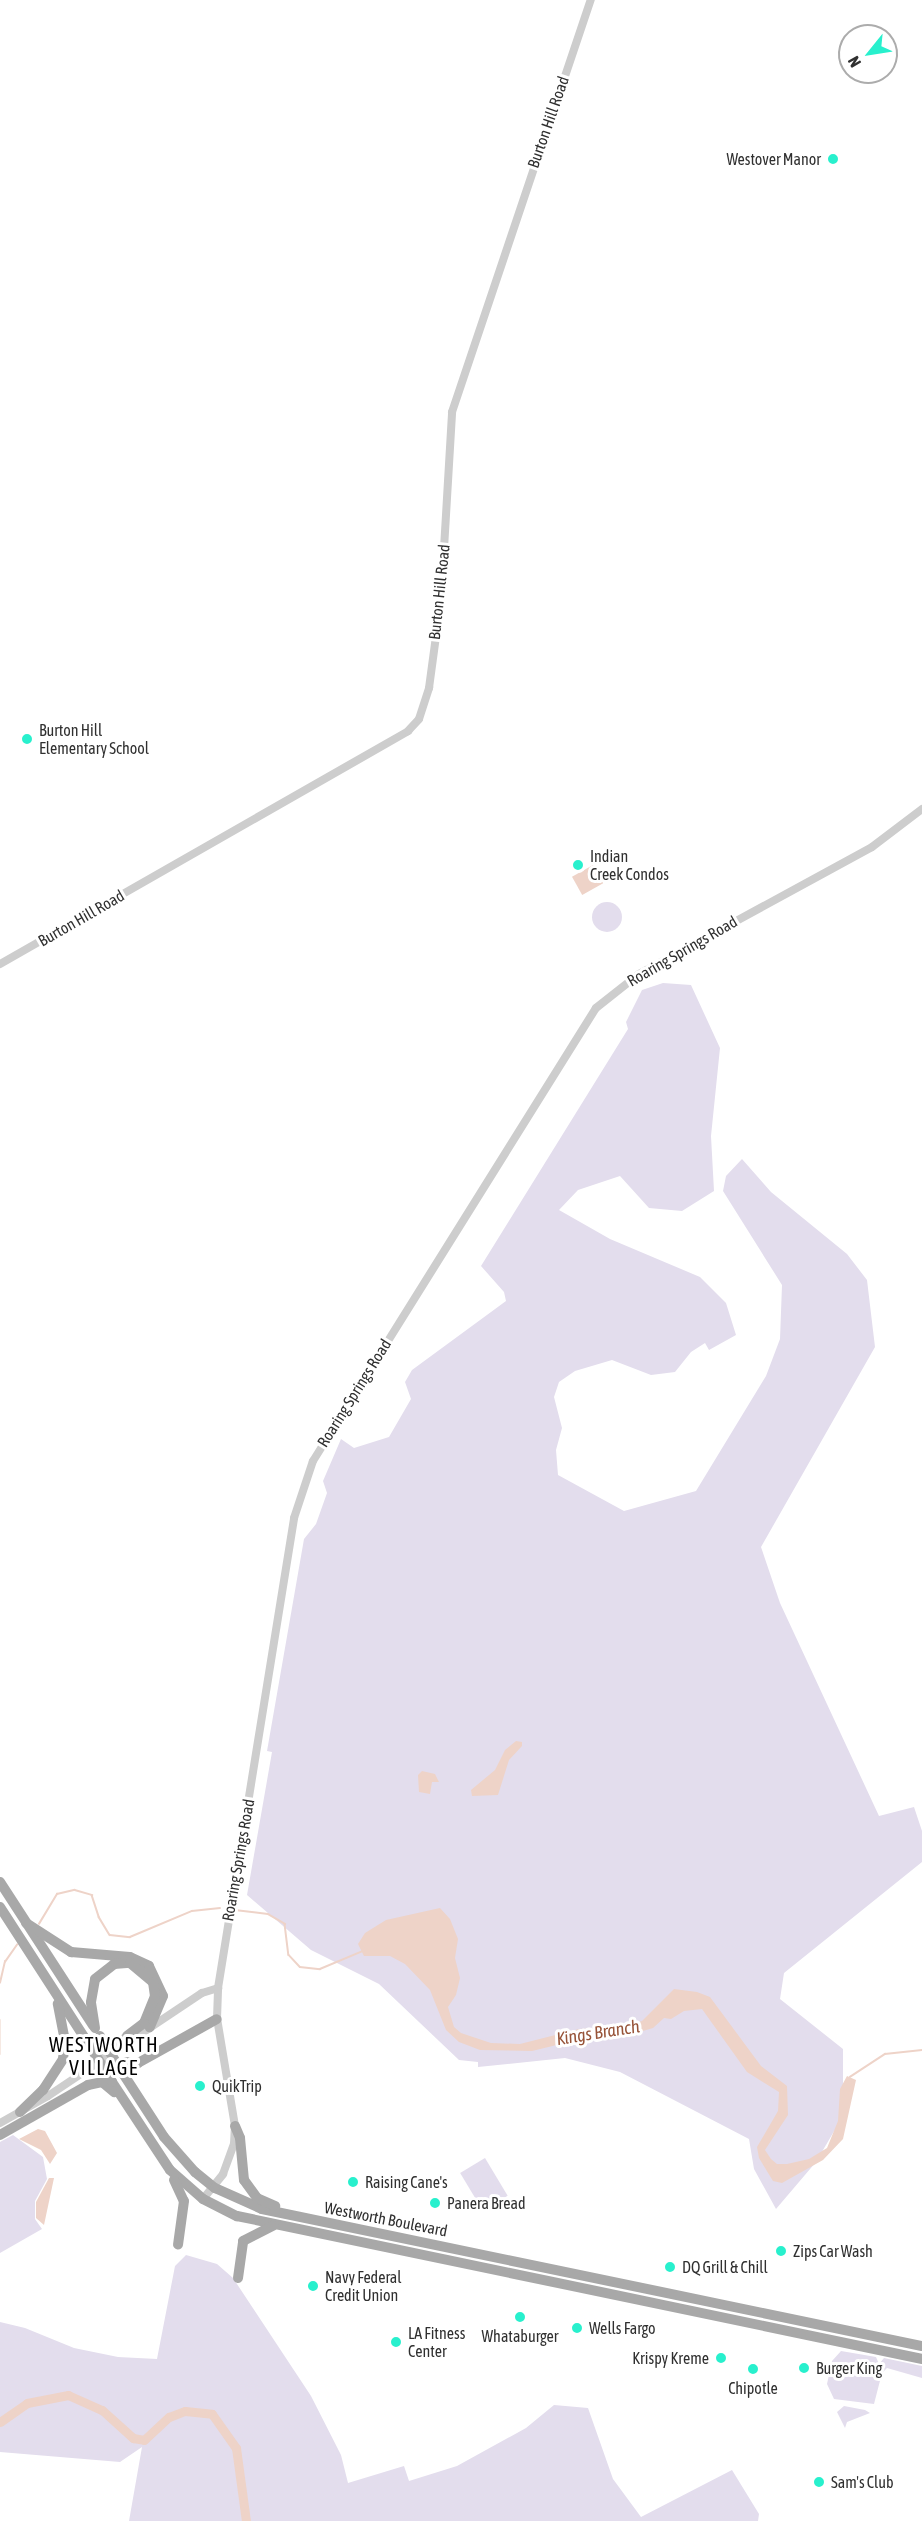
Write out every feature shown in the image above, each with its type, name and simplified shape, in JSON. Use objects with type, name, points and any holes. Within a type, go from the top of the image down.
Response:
[{"type":"main road","points":[[0,1882],[4,1899],[26,1923],[97,2032]]},
{"type":"main road","name":"Westworth Boulevard","points":[[0,1907],[162,2159],[203,2199],[237,2216],[274,2226],[922,2359]]},
{"type":"main road","points":[[26,1923],[71,1953],[130,1957],[149,1966],[163,1996],[150,2027]]},
{"type":"main road","points":[[97,2032],[91,2002],[95,1979],[114,1964],[130,1963],[153,1982],[155,1996],[144,2023],[128,2036]]},
{"type":"main road","points":[[20,2112],[43,2090],[63,2059],[64,2028],[51,1987]]},
{"type":"main road","points":[[124,2067],[138,2063],[217,2019]]},
{"type":"main road","name":"Westworth Boulevard","points":[[97,2032],[124,2067],[164,2137],[215,2188],[262,2209],[922,2346]]},
{"type":"main road","points":[[0,2135],[95,2082],[107,2084],[130,2111]]},
{"type":"main road","points":[[235,2126],[240,2138],[240,2169],[251,2191],[266,2203],[314,2220]]},
{"type":"main road","points":[[152,2145],[164,2137]]},
{"type":"main road","points":[[162,2159],[184,2201],[178,2245]]},
{"type":"main road","points":[[238,2278],[243,2241],[249,2234],[274,2226]]},
{"type":"main road","points":[[469,2265],[481,2263],[524,2272],[532,2264]]},
{"type":"main road","points":[[547,2281],[560,2277],[630,2291],[635,2286]]},
{"type":"street","name":"Burton Hill Road","points":[[0,964],[408,731],[419,719],[429,688],[441,599],[452,412],[591,0]]},
{"type":"street","name":"Roaring Springs Road","points":[[203,2199],[215,2188],[228,2164],[235,2126],[217,2019],[218,1988],[296,1510],[308,1471],[596,1008],[639,974],[872,847],[922,809]]},
{"type":"street","points":[[0,2123],[202,1993],[218,1988]]},
{"type":"street","points":[[20,2112],[128,2036]]},
{"type":"shaded area","points":[[607,902],[618,906],[622,917],[618,928],[607,932],[596,928],[592,917],[596,906]]},
{"type":"shaded area","points":[[663,983],[691,985],[720,1048],[711,1136],[714,1191],[682,1211],[649,1208],[620,1176],[578,1190],[559,1210],[610,1239],[700,1277],[726,1303],[736,1335],[709,1350],[705,1343],[691,1352],[675,1372],[651,1375],[612,1360],[575,1371],[559,1382],[554,1397],[562,1428],[556,1450],[558,1475],[624,1511],[696,1491],[766,1376],[780,1339],[782,1285],[723,1191],[726,1176],[742,1159],[771,1192],[847,1254],[867,1280],[875,1347],[761,1547],[780,1603],[879,1816],[914,1807],[922,1831],[922,1862],[784,1973],[780,1999],[843,2049],[843,2116],[816,2162],[776,2209],[754,2169],[749,2139],[620,2072],[565,2058],[478,2067],[478,2062],[459,2060],[379,1984],[311,1950],[247,1895],[272,1752],[267,1751],[304,1539],[316,1524],[327,1493],[323,1481],[341,1439],[354,1448],[389,1437],[411,1399],[405,1382],[412,1370],[506,1301],[504,1292],[481,1266],[628,1029],[626,1022],[642,990]]},
{"type":"shaded area","points":[[13,2135],[43,2157],[47,2179],[35,2201],[35,2219],[42,2229],[0,2253],[0,2142]]},
{"type":"shaded area","points":[[485,2158],[508,2196],[483,2211],[460,2173]]},
{"type":"shaded area","points":[[186,2255],[217,2264],[233,2278],[311,2396],[341,2455],[348,2483],[404,2466],[409,2481],[457,2466],[526,2428],[554,2405],[588,2408],[613,2479],[641,2517],[732,2470],[759,2514],[758,2521],[129,2521],[142,2447],[120,2462],[0,2452],[0,2322],[25,2328],[74,2348],[118,2357],[157,2359],[175,2266]]},
{"type":"shaded area","points":[[841,2351],[876,2357],[879,2364],[884,2358],[922,2366],[922,2378],[887,2368],[882,2373],[874,2404],[834,2399],[827,2384],[832,2361]]},
{"type":"shaded area","points":[[844,2406],[870,2413],[847,2422],[845,2428],[837,2412]]},
{"type":"water","points":[[593,865],[603,883],[582,895],[572,877]]},
{"type":"water","points":[[516,1741],[522,1742],[522,1746],[509,1760],[498,1795],[472,1796],[471,1790],[495,1770],[505,1750]]},
{"type":"water","points":[[422,1771],[435,1774],[439,1782],[432,1782],[430,1794],[419,1792],[418,1775]]},
{"type":"water","points":[[440,1908],[450,1919],[458,1939],[455,1958],[460,1978],[456,1995],[448,2007],[454,2027],[461,2033],[491,2043],[520,2044],[579,2029],[623,2027],[642,2021],[674,1989],[697,1992],[710,1997],[761,2066],[787,2086],[788,2115],[765,2150],[771,2159],[777,2164],[787,2164],[809,2159],[827,2148],[838,2121],[840,2089],[847,2076],[856,2080],[843,2139],[823,2160],[782,2183],[773,2181],[759,2158],[757,2147],[778,2111],[779,2092],[747,2072],[702,2009],[684,2011],[671,2019],[664,2018],[653,2028],[626,2036],[581,2039],[532,2051],[480,2050],[459,2042],[446,2030],[430,1990],[405,1964],[390,1956],[364,1956],[358,1944],[365,1933],[386,1920]]},
{"type":"water","points":[[38,2129],[45,2131],[57,2153],[50,2164],[41,2150],[19,2139]]},
{"type":"water","points":[[49,2178],[54,2178],[44,2225],[36,2218],[36,2202]]},
{"type":"waterway","name":"Kings Branch","points":[[39,1924],[57,1894],[75,1890],[92,1895],[99,1917],[110,1935],[130,1937],[192,1911],[220,1908]]},
{"type":"waterway","name":"Kings Branch","points":[[235,1910],[268,1914],[285,1924],[289,1955],[300,1967],[320,1969],[363,1951]]},
{"type":"waterway","name":"Kings Branch","points":[[0,1983],[5,1962],[17,1945]]},
{"type":"waterway","name":"Kings Branch","points":[[0,2020],[0,2054]]},
{"type":"waterway","name":"Kings Branch","points":[[850,2077],[885,2054],[922,2050]]},
{"type":"waterway","points":[[0,2422],[27,2403],[68,2395],[102,2410],[133,2438],[144,2440],[169,2417],[185,2411],[212,2414],[236,2448],[246,2521]]},
{"type":"place","name":"Westover Manor","points":[[833,159]]},
{"type":"place","name":"Burton Hill Elementary School","points":[[27,739]]},
{"type":"place","name":"Indian Creek Condos","points":[[578,865]]},
{"type":"place","name":"QuikTrip","points":[[200,2086]]},
{"type":"place","name":"Raising Cane's","points":[[353,2182]]},
{"type":"place","name":"Panera Bread","points":[[435,2203]]},
{"type":"place","name":"Zips Car Wash","points":[[781,2251]]},
{"type":"place","name":"DQ Grill & Chill","points":[[670,2267]]},
{"type":"place","name":"Navy Federal Credit Union","points":[[313,2286]]},
{"type":"place","name":"Whataburger","points":[[520,2317]]},
{"type":"place","name":"Wells Fargo","points":[[577,2328]]},
{"type":"place","name":"LA Fitness Center","points":[[396,2342]]},
{"type":"place","name":"Krispy Kreme","points":[[721,2358]]},
{"type":"place","name":"Burger King","points":[[804,2368]]},
{"type":"place","name":"Chipotle","points":[[753,2369]]},
{"type":"place","name":"Sam's Club","points":[[819,2482]]},
{"type":"district","name":"WESTWORTH VILLAGE","points":[[104,2056]]}]
